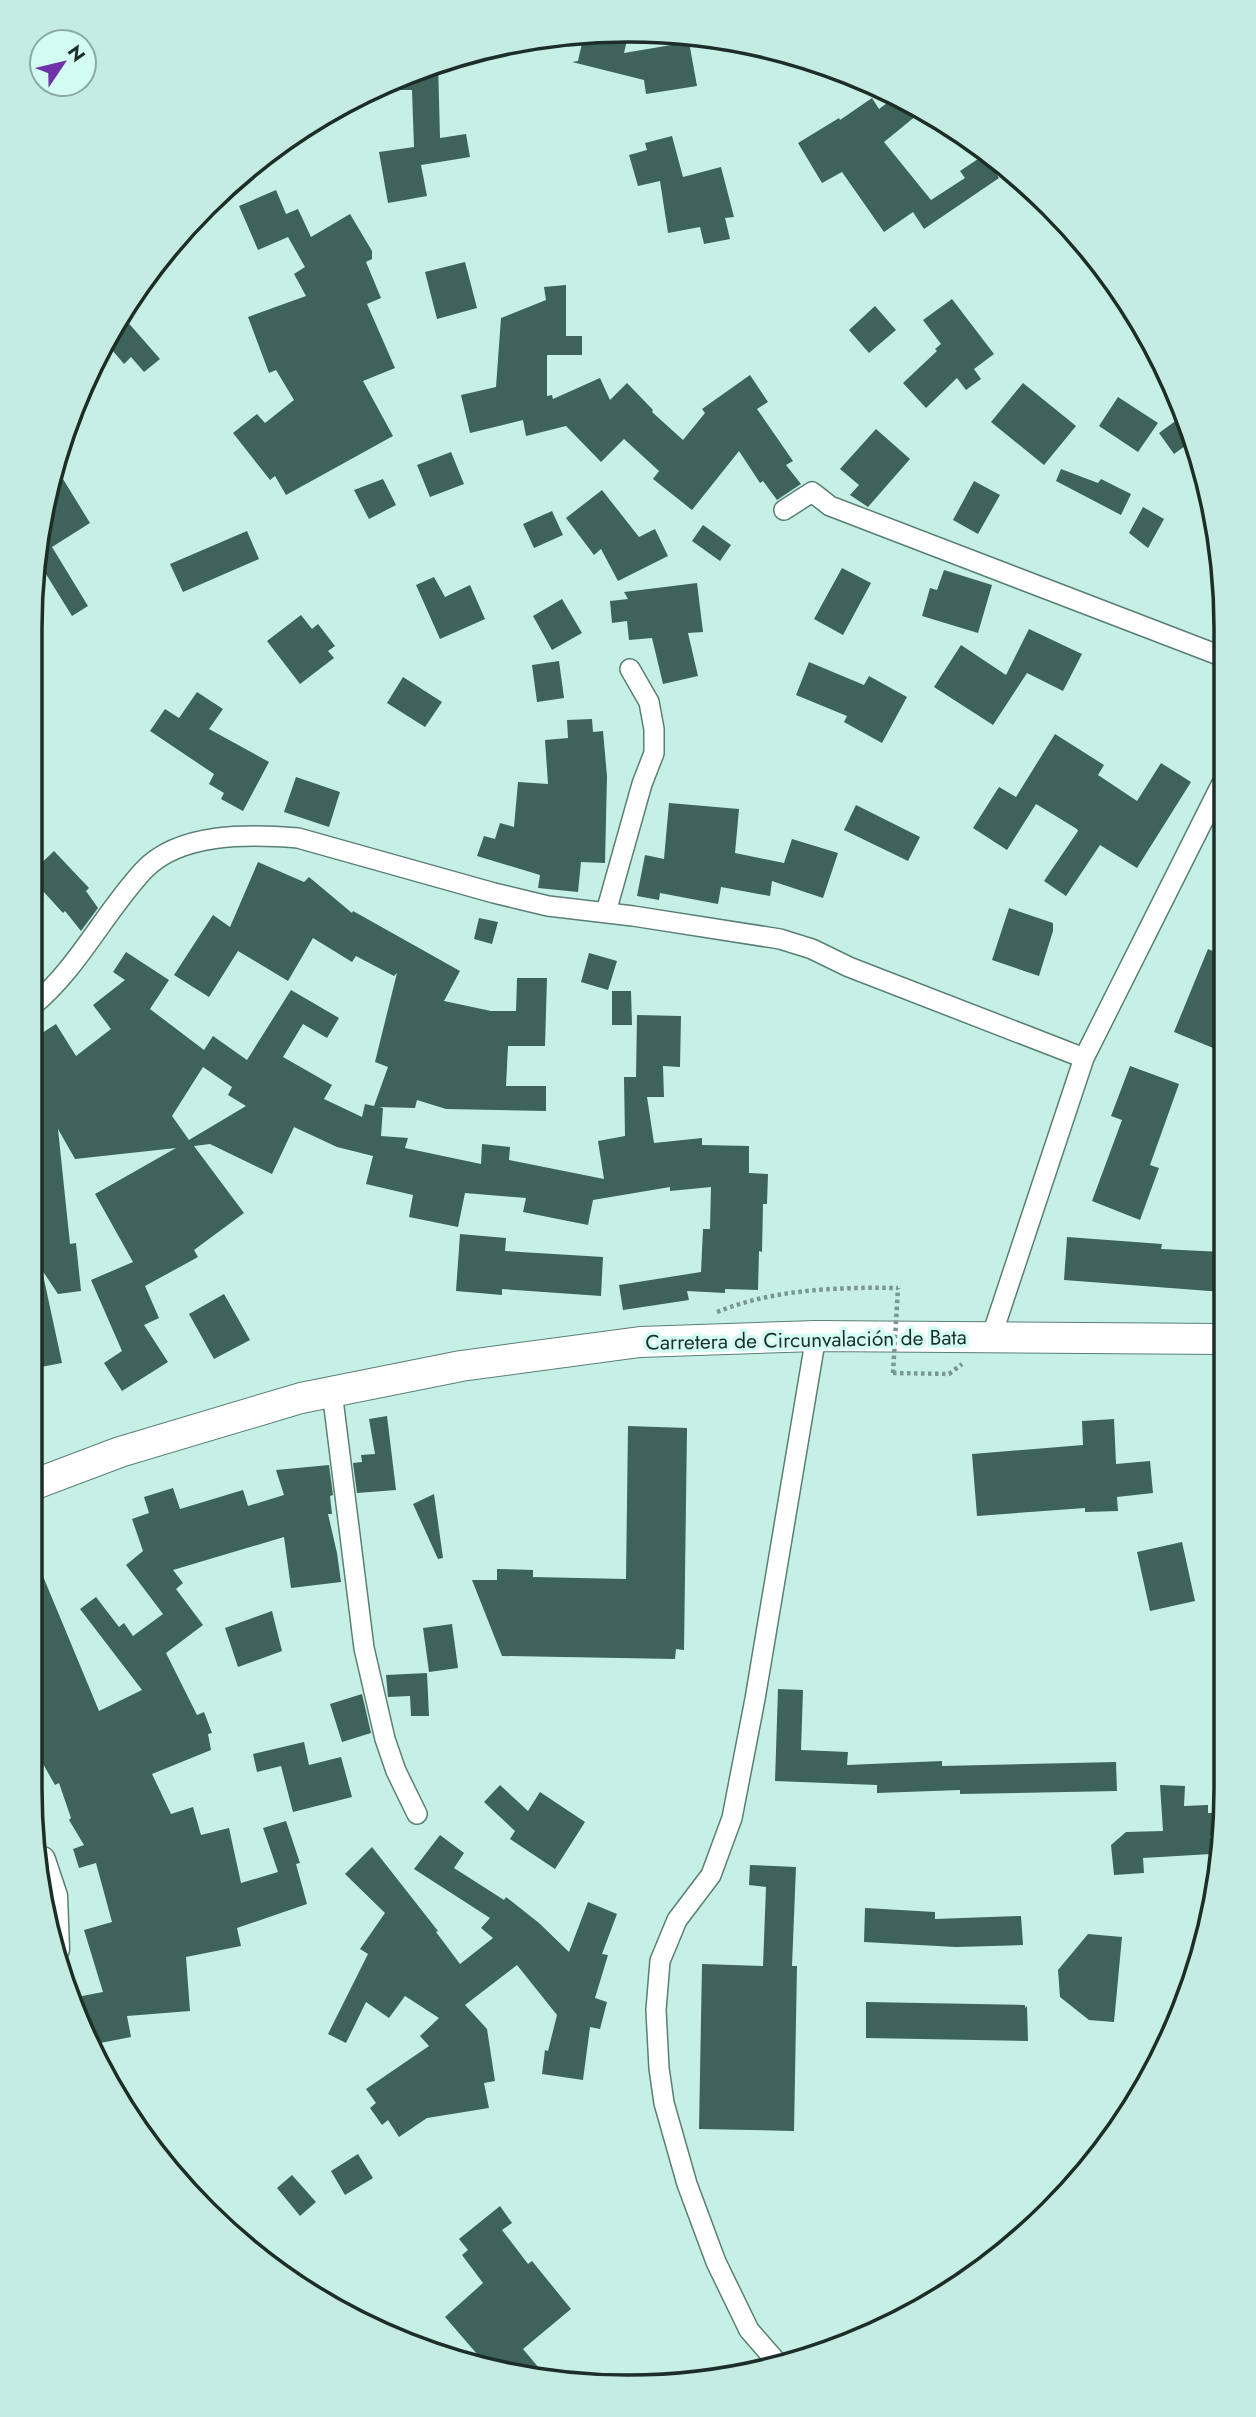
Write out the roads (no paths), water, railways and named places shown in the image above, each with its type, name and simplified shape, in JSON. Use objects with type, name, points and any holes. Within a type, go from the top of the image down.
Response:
[{"type":"main road","name":"Carretera de Circunvalación de Bata","points":[[42,1481],[120,1452],[301,1398],[461,1366],[640,1342],[816,1336],[1214,1339]]},
{"type":"street","points":[[784,510],[812,492],[830,506],[1214,653]]},
{"type":"street","points":[[606,912],[642,784],[654,753],[654,729],[649,702],[630,669]]},
{"type":"street","points":[[991,1338],[1084,1058],[1214,799]]},
{"type":"street","points":[[42,997],[61,980],[146,869],[167,854],[194,843],[233,835],[298,838],[548,906],[606,912],[780,939],[812,949],[849,967],[1084,1058]]},
{"type":"street","points":[[772,2357],[748,2330],[716,2262],[687,2184],[664,2103],[656,2010],[660,1961],[677,1920],[711,1875],[732,1818],[755,1699],[816,1336]]},
{"type":"street","points":[[332,1391],[364,1648],[385,1739],[396,1771],[417,1814]]},
{"type":"street","points":[[50,1884],[55,1909]]}]
